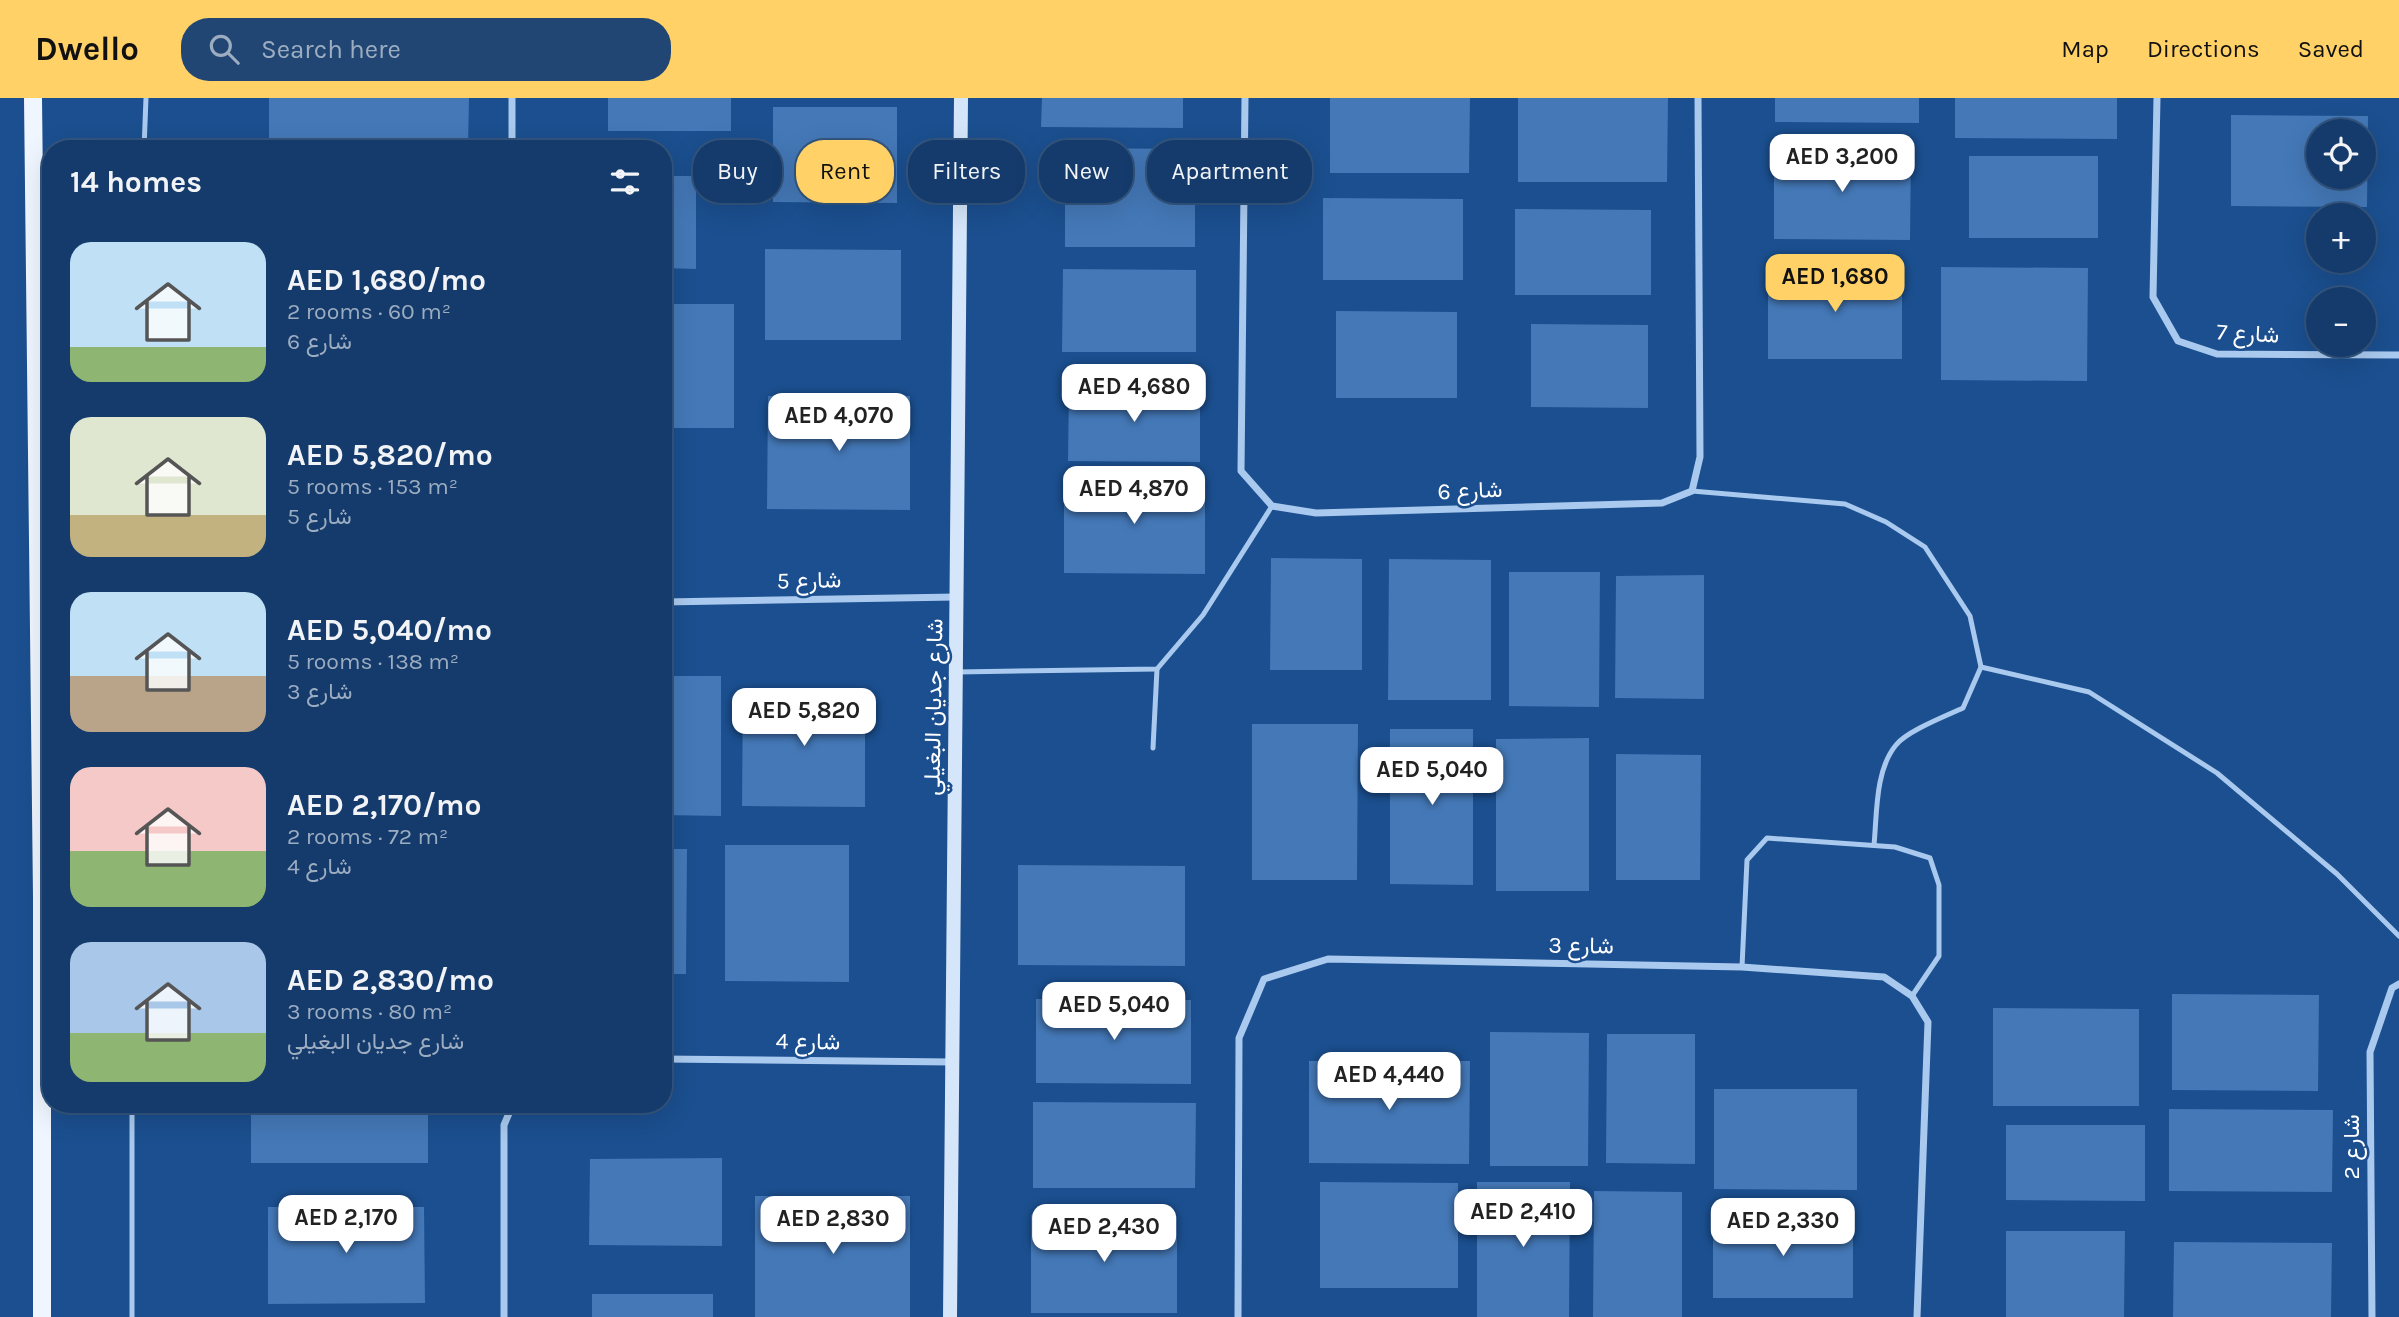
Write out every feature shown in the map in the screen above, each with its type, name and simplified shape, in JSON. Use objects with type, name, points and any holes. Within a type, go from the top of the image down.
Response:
[{"type":"main road","points":[[33,98],[42,651]]},
{"type":"main road","points":[[42,1317],[44,1113]]},
{"type":"street","points":[[512,98],[512,140]]},
{"type":"street","name":"شارع جديان البغيلي","points":[[950,1317],[961,98]]},
{"type":"street","points":[[1245,98],[1241,471],[1272,506]]},
{"type":"street","points":[[1692,491],[1700,457],[1698,98]]},
{"type":"street","name":"شارع 7","points":[[2157,98],[2153,297],[2178,341],[2217,354],[2399,355]]},
{"type":"street","name":"شارع 6","points":[[1272,506],[1315,513],[1662,503],[1692,491]]},
{"type":"street","name":"شارع 5","points":[[672,602],[956,597]]},
{"type":"street","name":"شارع 3","points":[[1238,1317],[1239,1038],[1264,979],[1328,959],[1742,967],[1884,977],[1912,996],[1928,1022],[1917,1317]]},
{"type":"street","name":"شارع 2","points":[[2372,1317],[2370,1052],[2392,988],[2399,984]]},
{"type":"street","name":"شارع 4","points":[[672,1059],[952,1062]]},
{"type":"street","points":[[504,1317],[504,1125],[509,1113]]},
{"type":"lane","points":[[144,140],[146,98]]},
{"type":"lane","points":[[1692,491],[1845,504],[1886,522],[1925,547],[1970,616],[1981,667],[1963,708],[1922,728],[1896,745],[1880,780],[1874,845]]},
{"type":"lane","points":[[1153,748],[1157,669],[1203,615],[1272,506]]},
{"type":"lane","points":[[1981,667],[2089,692],[2217,773],[2337,874],[2399,936]]},
{"type":"lane","points":[[956,672],[1157,669]]},
{"type":"lane","points":[[1742,967],[1747,860],[1767,838],[1895,847],[1930,858],[1939,884],[1939,957],[1912,996]]},
{"type":"lane","points":[[132,1113],[132,1317]]},
{"type":"building","points":[[269,98],[469,98],[468,140],[269,140]]},
{"type":"building","points":[[608,98],[731,98],[731,131],[608,131]]},
{"type":"building","points":[[1042,98],[1183,98],[1183,128],[1041,127]]},
{"type":"building","points":[[1330,98],[1470,98],[1469,173],[1330,173]]},
{"type":"building","points":[[1518,98],[1668,98],[1667,182],[1518,182]]},
{"type":"building","points":[[1775,98],[1919,98],[1919,123],[1775,122]]},
{"type":"building","points":[[1955,98],[2117,98],[2117,139],[1955,138]]},
{"type":"building","points":[[773,107],[897,107],[897,203],[894,203],[894,140],[796,140],[796,202],[782,202],[782,140],[773,140]]},
{"type":"building","points":[[2231,115],[2368,116],[2368,119],[2306,119],[2306,189],[2367,189],[2367,203],[2306,203],[2306,207],[2231,206]]},
{"type":"building","points":[[1133,149],[1147,149],[1147,203],[1195,203],[1195,247],[1065,247],[1065,203],[1133,203]]},
{"type":"building","points":[[1774,149],[1911,150],[1910,240],[1774,239]]},
{"type":"building","points":[[1969,156],[2098,156],[2098,238],[1969,238]]},
{"type":"building","points":[[672,176],[693,176],[693,203],[696,203],[696,269],[672,268]]},
{"type":"building","points":[[1323,198],[1463,199],[1463,280],[1323,280]]},
{"type":"building","points":[[1515,209],[1651,210],[1651,295],[1515,295]]},
{"type":"building","points":[[765,249],[901,250],[901,340],[765,340]]},
{"type":"building","points":[[1941,267],[2088,268],[2087,381],[1941,380]]},
{"type":"building","points":[[1063,269],[1196,270],[1196,352],[1062,352]]},
{"type":"building","points":[[1768,269],[1902,269],[1902,359],[1768,359]]},
{"type":"building","points":[[672,304],[734,304],[734,428],[672,428]]},
{"type":"building","points":[[1336,311],[1457,312],[1457,398],[1336,398]]},
{"type":"building","points":[[1531,324],[1648,325],[1648,408],[1531,407]]},
{"type":"building","points":[[1069,386],[1200,387],[1200,462],[1068,461]]},
{"type":"building","points":[[768,396],[910,396],[910,510],[767,509]]},
{"type":"building","points":[[1064,477],[1205,478],[1205,574],[1064,573]]},
{"type":"building","points":[[1271,558],[1362,559],[1362,670],[1270,670]]},
{"type":"building","points":[[1389,559],[1491,560],[1491,700],[1388,700]]},
{"type":"building","points":[[1509,572],[1600,572],[1599,707],[1509,706]]},
{"type":"building","points":[[1704,575],[1704,699],[1615,698],[1616,576]]},
{"type":"building","points":[[672,676],[721,676],[721,816],[672,815]]},
{"type":"building","points":[[743,688],[865,689],[865,807],[742,806]]},
{"type":"building","points":[[1252,724],[1358,724],[1357,880],[1252,880]]},
{"type":"building","points":[[1390,729],[1473,729],[1473,885],[1390,884]]},
{"type":"building","points":[[1589,738],[1589,891],[1496,891],[1496,739]]},
{"type":"building","points":[[1616,754],[1701,755],[1700,880],[1616,880]]},
{"type":"building","points":[[725,845],[849,845],[849,982],[725,981]]},
{"type":"building","points":[[672,849],[687,849],[686,974],[672,974]]},
{"type":"building","points":[[1018,865],[1185,866],[1185,966],[1018,965]]},
{"type":"building","points":[[2172,994],[2319,995],[2318,1091],[2172,1090]]},
{"type":"building","points":[[1036,999],[1191,1000],[1191,1084],[1036,1083]]},
{"type":"building","points":[[1993,1008],[2139,1009],[2139,1106],[1993,1106]]},
{"type":"building","points":[[1490,1032],[1589,1033],[1588,1166],[1490,1166]]},
{"type":"building","points":[[1607,1034],[1695,1034],[1695,1164],[1606,1163]]},
{"type":"building","points":[[1309,1061],[1470,1061],[1469,1164],[1309,1163]]},
{"type":"building","points":[[1714,1089],[1857,1089],[1857,1190],[1714,1189]]},
{"type":"building","points":[[1033,1102],[1196,1103],[1195,1188],[1033,1188]]},
{"type":"building","points":[[2169,1109],[2333,1110],[2332,1192],[2169,1191]]},
{"type":"building","points":[[251,1113],[428,1113],[428,1163],[251,1163]]},
{"type":"building","points":[[2006,1125],[2145,1125],[2145,1201],[2006,1200]]},
{"type":"building","points":[[722,1158],[722,1246],[589,1245],[590,1159]]},
{"type":"building","points":[[1320,1182],[1458,1183],[1458,1288],[1320,1288]]},
{"type":"building","points":[[1477,1182],[1570,1182],[1569,1317],[1477,1317]]},
{"type":"building","points":[[1594,1191],[1682,1192],[1682,1317],[1593,1317]]},
{"type":"building","points":[[755,1196],[910,1196],[910,1317],[755,1317]]},
{"type":"building","points":[[268,1207],[424,1207],[425,1303],[268,1304]]},
{"type":"building","points":[[1031,1215],[1177,1216],[1177,1313],[1031,1313]]},
{"type":"building","points":[[1713,1218],[1853,1219],[1853,1298],[1713,1298]]},
{"type":"building","points":[[2006,1231],[2125,1231],[2124,1317],[2006,1317]]},
{"type":"building","points":[[2174,1242],[2332,1243],[2331,1317],[2173,1317]]},
{"type":"building","points":[[592,1294],[713,1294],[713,1317],[592,1317]]}]
